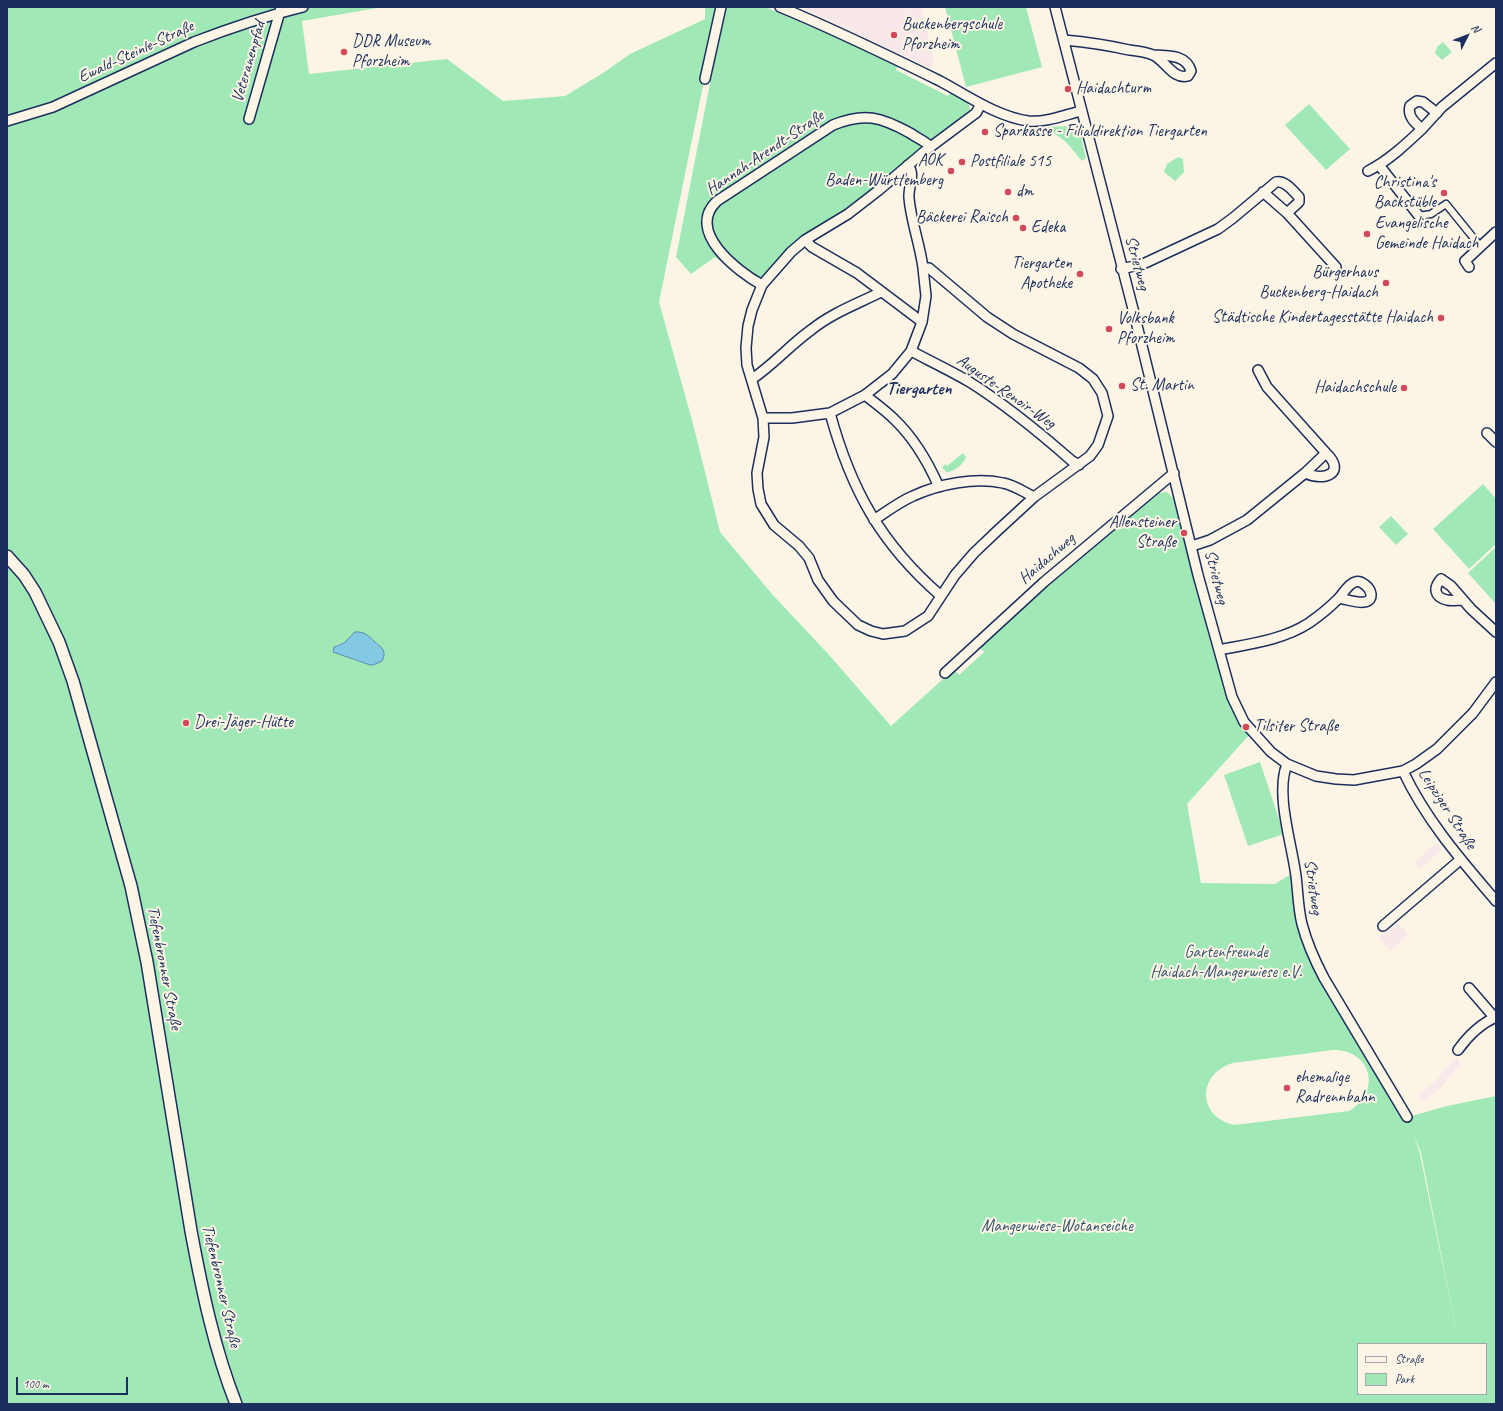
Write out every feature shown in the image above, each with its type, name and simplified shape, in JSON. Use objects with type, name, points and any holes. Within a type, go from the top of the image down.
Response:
[{"type":"street","name":"Ewald-Steinle-Straße","points":[[7,121],[53,107],[194,42],[217,33],[280,10],[303,7]]},
{"type":"street","points":[[705,79],[721,7]]},
{"type":"street","points":[[780,7],[929,76],[981,104],[1012,118],[1030,121],[1045,120],[1081,111]]},
{"type":"street","name":"Strietweg","points":[[1055,7],[1192,546],[1232,697],[1244,722],[1271,752],[1287,764],[1284,772],[1284,803],[1296,875],[1300,914],[1305,935],[1324,978],[1408,1117]]},
{"type":"street","name":"Veteranenpfad","points":[[249,119],[280,10]]},
{"type":"street","points":[[1064,40],[1098,44],[1152,55]]},
{"type":"street","points":[[1368,171],[1379,165],[1407,143],[1437,113],[1495,67]]},
{"type":"street","points":[[1422,129],[1415,123],[1410,115],[1410,106],[1417,101],[1423,102],[1437,113]]},
{"type":"street","points":[[923,268],[929,268],[980,312],[1007,330],[1079,368],[1094,379],[1107,407],[1108,419],[1098,445],[1090,456],[1034,497],[974,553],[955,575],[928,616],[905,631],[894,634],[883,634],[871,631],[858,625],[844,613],[833,601],[818,580],[809,558],[799,546],[774,525],[761,504],[758,489],[758,473],[764,437],[763,418],[747,365],[746,348],[748,326],[752,310],[762,285],[791,252],[805,240],[848,214],[879,190],[908,165],[976,113],[981,104]]},
{"type":"street","name":"Hannah-Arendt-Straße","points":[[762,285],[748,278],[734,266],[709,236],[706,224],[707,215],[712,205],[833,126],[849,119],[865,118],[881,120],[927,143],[931,147]]},
{"type":"street","points":[[763,418],[792,418],[830,413],[865,396],[892,374],[911,351],[922,322],[926,296],[923,268],[911,214],[909,196],[913,174],[908,165]]},
{"type":"street","points":[[1379,165],[1419,216],[1431,214],[1446,204],[1480,246]]},
{"type":"street","points":[[1121,269],[1143,264],[1218,228],[1276,182],[1280,181],[1286,184],[1300,200],[1288,213]]},
{"type":"street","points":[[1263,192],[1288,213],[1336,267]]},
{"type":"street","points":[[1470,268],[1465,261],[1496,232]]},
{"type":"street","points":[[805,240],[812,247],[857,273],[922,322]]},
{"type":"street","points":[[752,380],[818,324],[844,309],[881,292]]},
{"type":"street","name":"Auguste-Renoir-Weg","points":[[911,351],[972,384],[1011,411],[1072,461],[1079,465]]},
{"type":"street","points":[[1258,370],[1267,387],[1333,461],[1334,469],[1331,474],[1326,477],[1312,476],[1305,473]]},
{"type":"street","points":[[865,396],[892,416],[908,435],[931,469],[939,487]]},
{"type":"street","points":[[830,413],[847,467],[860,496],[874,520],[898,553],[927,584],[941,596]]},
{"type":"street","points":[[1487,433],[1496,442]]},
{"type":"street","points":[[1192,546],[1210,540],[1247,520],[1305,473],[1326,453]]},
{"type":"street","name":"Haidachweg","points":[[945,673],[1044,582],[1174,473]]},
{"type":"street","points":[[874,520],[912,496],[939,487],[976,481],[1003,483],[1018,488],[1034,497]]},
{"type":"street","name":"Tiefenbronner Straße","points":[[7,556],[24,575],[35,592],[59,642],[73,681],[130,886],[147,962],[190,1231],[215,1340],[236,1404]]},
{"type":"street","points":[[1219,650],[1272,639],[1300,628],[1322,613],[1340,597]]},
{"type":"street","points":[[1463,600],[1496,632]]},
{"type":"street","points":[[1287,764],[1316,776],[1336,779],[1354,780],[1403,771],[1437,749],[1473,713],[1496,682]]},
{"type":"street","name":"Leipziger Straße","points":[[1403,771],[1412,790],[1434,824],[1460,860],[1496,901]]},
{"type":"street","points":[[1384,926],[1460,860]]},
{"type":"street","points":[[1458,1050],[1467,1038],[1483,1024],[1495,1017],[1469,988]]},
{"type":"shaded area","name":"Buckenbergschule Pforzheim","points":[[800,7],[922,7],[934,62],[930,68]]},
{"type":"shaded area","points":[[1436,843],[1442,850],[1419,869],[1414,863]]},
{"type":"shaded area","points":[[1397,922],[1408,934],[1390,951],[1379,937]]},
{"type":"shaded area","points":[[1457,1057],[1461,1065],[1445,1083],[1424,1102],[1418,1096],[1434,1082]]},
{"type":"green space","points":[[7,7],[383,7],[302,21],[309,74],[447,59],[503,101],[565,96],[603,73],[630,54],[705,19],[705,7],[719,7],[659,302],[692,420],[720,532],[772,594],[830,656],[891,726],[954,669],[959,675],[984,652],[979,647],[1047,585],[1159,493],[1167,492],[1173,498],[1213,651],[1229,698],[1250,734],[1187,804],[1201,883],[1275,884],[1294,872],[1311,954],[1408,1117],[1447,1106],[1496,1096],[1496,1404],[7,1404]],"holes":[[[355,632],[366,634],[379,644],[370,665],[332,651],[336,645],[344,643]],[[1333,1050],[1346,1052],[1357,1057],[1364,1064],[1368,1073],[1369,1083],[1366,1093],[1359,1103],[1349,1111],[1234,1125],[1222,1120],[1213,1113],[1208,1104],[1206,1095],[1208,1085],[1213,1076],[1221,1068],[1233,1063]],[[1414,1135],[1421,1153],[1459,1343],[1487,1343],[1487,1395],[1357,1395],[1357,1343],[1459,1343],[1420,1154]]]},
{"type":"green space","points":[[725,7],[765,7],[898,64],[896,70],[948,96],[951,91],[968,101],[970,110],[965,118],[860,199],[806,235],[765,273],[755,287],[715,257],[691,274],[676,257]]},
{"type":"green space","points":[[945,7],[1026,7],[1042,67],[966,87]]},
{"type":"green space","points":[[1443,42],[1452,52],[1442,60],[1435,53],[1437,47]]},
{"type":"green space","points":[[1309,104],[1350,149],[1326,170],[1285,125]]},
{"type":"green space","points":[[1072,126],[1080,132],[1086,158],[1082,161],[1066,142],[1046,127]]},
{"type":"green space","points":[[1178,157],[1183,159],[1184,172],[1175,181],[1164,172],[1167,164]]},
{"type":"green space","points":[[963,453],[966,457],[958,468],[946,472],[942,467],[946,464],[947,466]]},
{"type":"green space","points":[[1483,484],[1496,499],[1496,544],[1469,569],[1433,529]]},
{"type":"green space","points":[[1391,516],[1408,534],[1396,545],[1379,527]]},
{"type":"green space","points":[[1496,547],[1496,604],[1468,573]]},
{"type":"green space","points":[[1260,762],[1284,834],[1248,846],[1224,775]]},
{"type":"water","points":[[355,632],[366,634],[380,646],[384,652],[382,661],[370,665],[333,652],[334,647],[344,643]]},
{"type":"place","name":"Buckenbergschule Pforzheim","points":[[894,35]]},
{"type":"place","name":"DDR Museum Pforzheim","points":[[344,52]]},
{"type":"place","name":"Haidachturm","points":[[1068,89]]},
{"type":"place","name":"Sparkasse - Filialdirektion Tiergarten","points":[[985,132]]},
{"type":"place","name":"Postfiliale 515","points":[[962,162]]},
{"type":"place","name":"AOK Baden-Württemberg","points":[[951,171]]},
{"type":"place","name":"dm","points":[[1008,192]]},
{"type":"place","name":"Christina's Backstüble","points":[[1444,193]]},
{"type":"place","name":"Bäckerei Raisch","points":[[1016,218]]},
{"type":"place","name":"Edeka","points":[[1023,228]]},
{"type":"place","name":"Evangelische Gemeinde Haidach","points":[[1367,234]]},
{"type":"place","name":"Tiergarten Apotheke","points":[[1080,274]]},
{"type":"place","name":"Bürgerhaus Buckenberg-Haidach","points":[[1386,283]]},
{"type":"place","name":"Städtische Kindertagesstätte Haidach","points":[[1441,318]]},
{"type":"place","name":"Volksbank Pforzheim","points":[[1109,329]]},
{"type":"place","name":"St. Martin","points":[[1122,386]]},
{"type":"place","name":"Haidachschule","points":[[1404,388]]},
{"type":"place","name":"Allensteiner Straße","points":[[1184,533]]},
{"type":"place","name":"Drei-Jäger-Hütte","points":[[186,723]]},
{"type":"place","name":"Tilsiter Straße","points":[[1246,727]]},
{"type":"place","name":"ehemalige Radrennbahn","points":[[1287,1088]]},
{"type":"district","name":"Tiergarten","points":[[919,389]]},
{"type":"park label","name":"Gartenfreunde Haidach-Mangerwiese e.V.","points":[[1226,963]]},
{"type":"park label","name":"Mangerwiese-Wotanseiche","points":[[1057,1227]]}]
